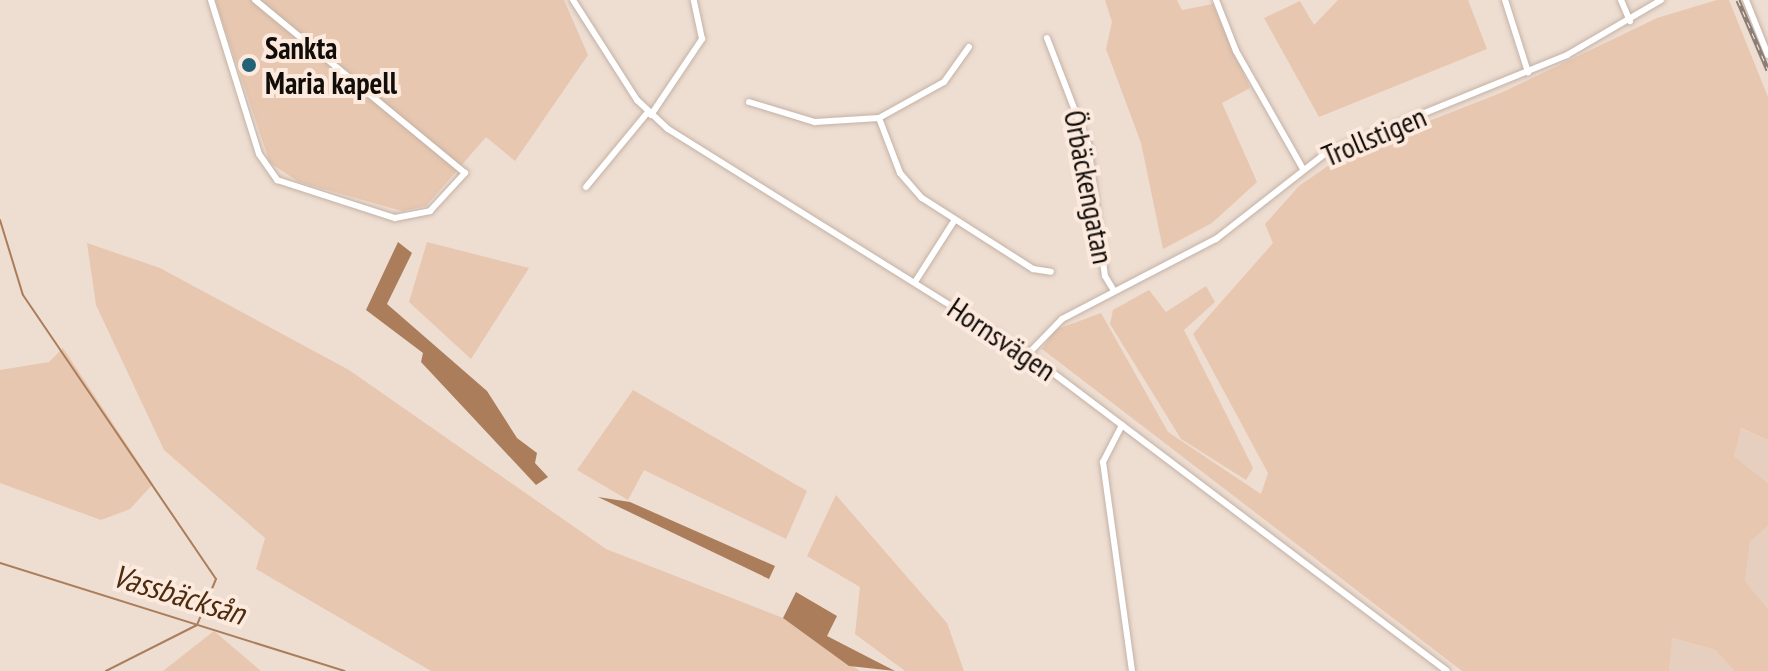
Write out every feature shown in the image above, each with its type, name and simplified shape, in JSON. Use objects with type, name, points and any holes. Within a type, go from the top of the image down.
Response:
[{"type":"street","points":[[211,0],[259,154],[277,180],[395,218],[430,211],[465,173],[255,0]]},
{"type":"street","name":"Hornsvägen","points":[[573,0],[650,114],[1028,354],[1447,671]]},
{"type":"street","points":[[586,187],[650,114],[702,39],[694,0]]},
{"type":"street","points":[[1216,0],[1236,51],[1303,169]]},
{"type":"street","points":[[1505,0],[1528,72]]},
{"type":"street","points":[[1621,0],[1630,21]]},
{"type":"street","name":"Trollstigen","points":[[1028,354],[1052,327],[1114,291],[1216,239],[1303,169],[1528,72],[1630,21],[1661,0]]},
{"type":"street","points":[[1746,0],[1768,55]]},
{"type":"street","name":"Örbäckengatan","points":[[1047,38],[1088,144],[1105,276],[1114,291]]},
{"type":"street","points":[[749,102],[815,122],[879,118],[944,82],[969,47]]},
{"type":"street","points":[[879,118],[900,173],[954,221],[1051,272]]},
{"type":"street","points":[[915,282],[954,221]]},
{"type":"street","points":[[1122,425],[1103,462],[1132,671]]},
{"type":"shaded area","points":[[215,0],[564,0],[588,55],[515,161],[486,137],[426,206],[402,211],[299,182],[270,163]]},
{"type":"shaded area","points":[[1105,0],[1177,0],[1182,10],[1213,4],[1250,88],[1222,103],[1257,182],[1212,223],[1163,249],[1141,143],[1106,49],[1112,22]]},
{"type":"shaded area","points":[[1338,0],[1468,0],[1487,49],[1319,117],[1264,18],[1300,1],[1314,25]]},
{"type":"shaded area","points":[[1717,0],[1729,0],[1768,97],[1768,440],[1741,428],[1734,456],[1768,483],[1768,526],[1750,542],[1745,581],[1768,609],[1768,671],[1734,671],[1715,650],[1672,638],[1669,671],[1462,671],[1042,349],[1055,330],[1101,313],[1168,432],[1261,494],[1268,473],[1193,334],[1273,243],[1265,224],[1299,186],[1345,154],[1503,92],[1657,18]]},
{"type":"shaded area","points":[[398,242],[412,253],[387,304],[487,391],[517,438],[537,453],[535,463],[548,477],[536,485],[421,362],[423,353],[366,310]]},
{"type":"shaded area","points":[[427,242],[529,268],[471,359],[409,302]]},
{"type":"shaded area","points":[[87,243],[160,268],[349,370],[606,549],[783,618],[860,671],[431,671],[256,569],[265,538],[164,450],[96,305]]},
{"type":"shaded area","points":[[1206,286],[1215,302],[1184,330],[1253,468],[1246,480],[1181,439],[1110,324],[1113,310],[1149,290],[1166,312]]},
{"type":"shaded area","points":[[63,348],[153,484],[130,509],[101,520],[0,483],[0,370],[49,362]]},
{"type":"shaded area","points":[[633,390],[807,491],[786,539],[644,470],[628,500],[577,470]]},
{"type":"shaded area","points":[[1740,428],[1768,440],[1768,483],[1734,456]]},
{"type":"shaded area","points":[[836,495],[947,623],[964,671],[905,671],[855,634],[860,587],[807,556]]},
{"type":"shaded area","points":[[598,497],[630,502],[775,566],[769,579]]},
{"type":"shaded area","points":[[1768,526],[1768,609],[1745,581],[1750,542]]},
{"type":"shaded area","points":[[796,592],[837,616],[827,636],[895,671],[849,666],[783,618]]},
{"type":"shaded area","points":[[214,631],[261,671],[163,671]]},
{"type":"shaded area","points":[[1671,638],[1715,650],[1734,671],[1669,671]]},
{"type":"waterway","points":[[0,220],[23,295],[216,579],[197,625],[106,671]]},
{"type":"waterway","name":"Vassbäcksån","points":[[0,563],[344,671]]},
{"type":"railway","points":[[1738,0],[1768,70]]},
{"type":"place","name":"Sankta Maria kapell","points":[[249,65]]}]
